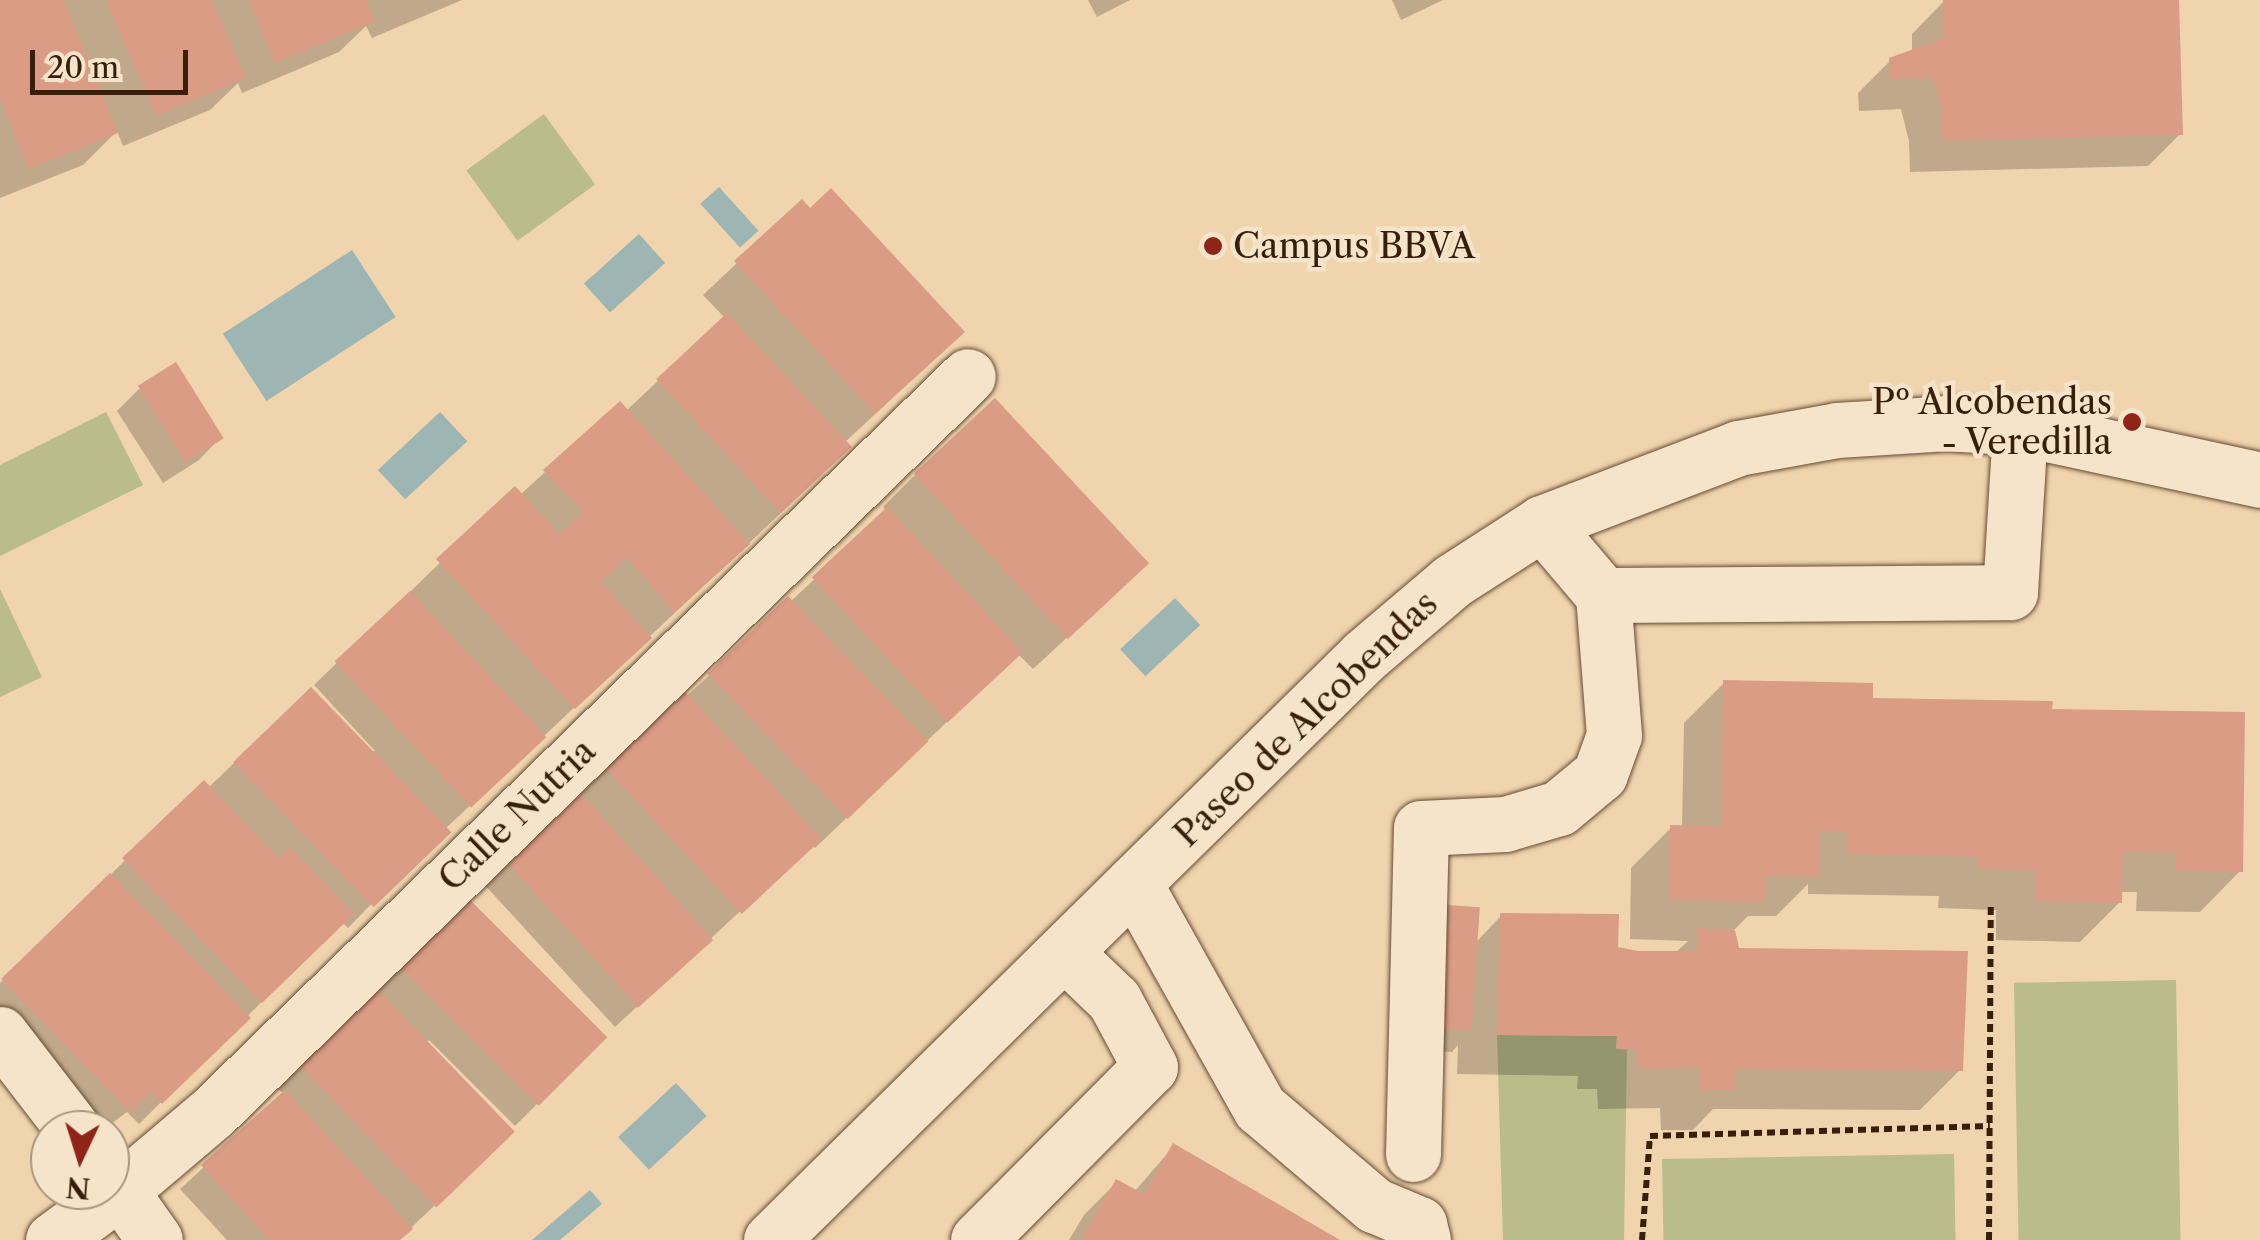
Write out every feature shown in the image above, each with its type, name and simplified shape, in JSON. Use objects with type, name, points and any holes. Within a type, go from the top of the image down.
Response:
[{"type":"street","name":"Calle Nutria","points":[[53,1240],[146,1214],[213,1112],[968,376]]},
{"type":"street","name":"Paseo de Alcobendas","points":[[771,1240],[1364,656],[1452,580],[1542,523],[1738,448],[1836,430],[1947,423],[2020,428],[2260,480]]},
{"type":"street","points":[[1603,595],[2010,592],[2020,428]]},
{"type":"street","points":[[1413,1154],[1421,828],[1505,824],[1559,808],[1600,774],[1614,735],[1603,595],[1542,523]]},
{"type":"street","points":[[1134,884],[1260,1108],[1374,1205],[1419,1224],[1424,1240]]},
{"type":"street","points":[[978,1240],[1150,1067],[1114,1000],[1064,952]]},
{"type":"street","points":[[0,1034],[59,1110]]},
{"type":"path","points":[[1989,1240],[1990,905]]},
{"type":"path","points":[[1642,1240],[1650,1136],[1990,1126]]},
{"type":"green space","points":[[544,114],[595,184],[517,241],[466,170]]},
{"type":"green space","points":[[106,412],[143,485],[0,556],[0,465]]},
{"type":"green space","points":[[0,589],[42,677],[0,697]]},
{"type":"green space","points":[[2176,980],[2181,1240],[2019,1240],[2014,983]]},
{"type":"green space","points":[[1497,1035],[1617,1036],[1616,1048],[1627,1049],[1624,1240],[1503,1240]]},
{"type":"green space","points":[[1954,1154],[1956,1240],[1663,1240],[1662,1159]]},
{"type":"water","points":[[719,187],[758,231],[740,248],[700,204]]},
{"type":"water","points":[[639,234],[665,263],[610,312],[584,284]]},
{"type":"water","points":[[352,250],[396,317],[266,401],[223,334]]},
{"type":"water","points":[[440,412],[467,441],[405,499],[378,470]]},
{"type":"water","points":[[1175,598],[1200,625],[1145,676],[1120,649]]},
{"type":"water","points":[[676,1083],[707,1116],[649,1170],[618,1137]]},
{"type":"water","points":[[590,1190],[602,1204],[560,1240],[532,1240]]},
{"type":"building","points":[[0,0],[64,0],[118,133],[29,169],[0,98]]},
{"type":"building","points":[[106,0],[212,0],[246,78],[156,116]]},
{"type":"building","points":[[248,0],[366,0],[375,21],[275,63]]},
{"type":"building","points":[[1943,0],[2179,0],[2183,135],[1942,141],[1941,107],[1933,78],[1890,79],[1889,58],[1944,38]]},
{"type":"building","points":[[831,188],[965,332],[875,414],[734,261],[802,199],[810,208]]},
{"type":"building","points":[[727,313],[852,447],[781,513],[656,379]]},
{"type":"building","points":[[176,362],[224,438],[186,462],[138,386]]},
{"type":"building","points":[[995,398],[1149,563],[1068,639],[914,474]]},
{"type":"building","points":[[620,401],[750,544],[674,613],[627,558],[601,582],[652,638],[575,709],[436,559],[515,486],[559,534],[584,512],[543,470]]},
{"type":"building","points":[[887,507],[1023,653],[947,723],[812,577]]},
{"type":"building","points":[[410,591],[546,737],[471,808],[335,661]]},
{"type":"building","points":[[788,596],[928,741],[848,819],[707,674]]},
{"type":"building","points":[[1723,680],[1873,683],[1873,698],[2053,701],[2052,709],[2245,712],[2243,872],[2175,871],[2176,853],[2123,852],[2122,903],[2035,901],[2036,870],[1978,869],[1978,857],[1848,854],[1848,832],[1819,831],[1819,877],[1766,876],[1765,902],[1669,900],[1670,825],[1721,826]]},
{"type":"building","points":[[311,687],[451,832],[374,907],[233,762]]},
{"type":"building","points":[[685,692],[822,839],[742,914],[605,767]]},
{"type":"building","points":[[204,780],[279,858],[290,847],[354,914],[262,1003],[122,858]]},
{"type":"building","points":[[578,790],[713,940],[638,1008],[503,858]]},
{"type":"building","points":[[110,873],[251,1018],[162,1104],[151,1092],[130,1112],[1,979]]},
{"type":"building","points":[[463,893],[607,1037],[539,1106],[394,962]]},
{"type":"building","points":[[1433,904],[1480,907],[1471,1031],[1424,1028]]},
{"type":"building","points":[[1500,913],[1619,914],[1618,947],[1638,951],[1697,951],[1697,928],[1735,930],[1739,948],[1968,951],[1963,1071],[1737,1069],[1735,1090],[1700,1090],[1700,1068],[1638,1069],[1637,1050],[1616,1049],[1617,1036],[1497,1035]]},
{"type":"building","points":[[378,990],[515,1132],[436,1207],[300,1066]]},
{"type":"building","points":[[285,1090],[413,1229],[400,1240],[269,1240],[201,1165]]},
{"type":"building","points":[[1173,1143],[1340,1240],[1081,1240],[1116,1179],[1144,1194]]},
{"type":"place","name":"Campus BBVA","points":[[1213,246]]},
{"type":"place","name":"Pº Alcobendas - Veredilla","points":[[2132,422]]}]
